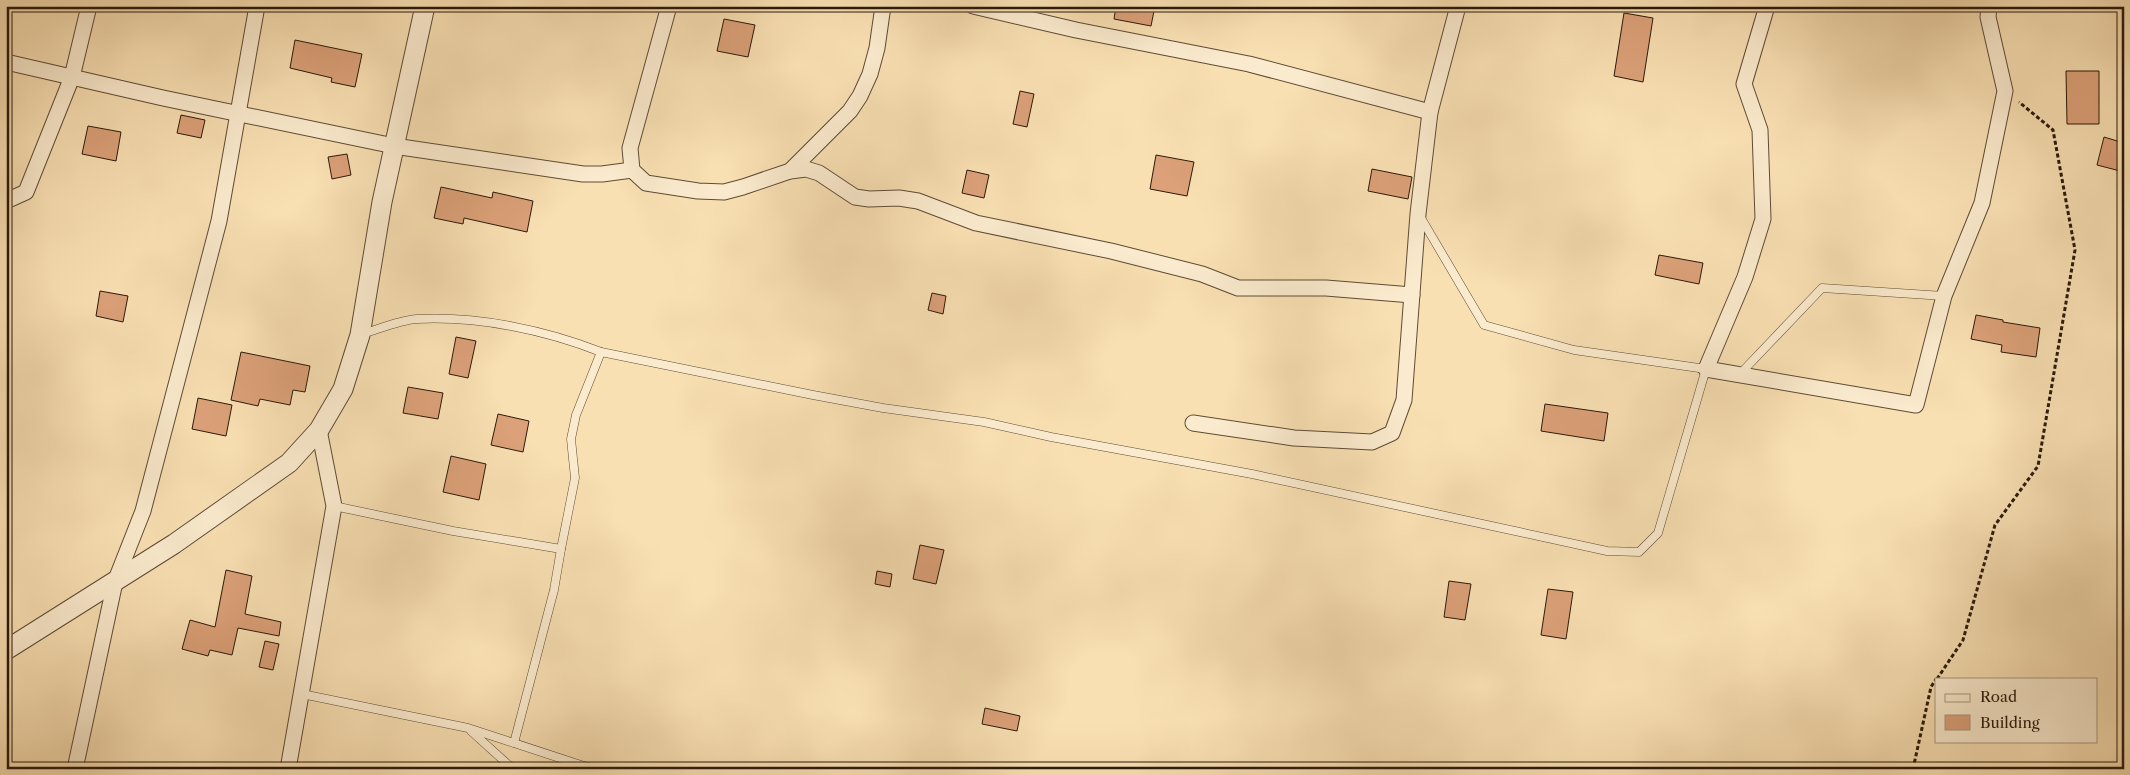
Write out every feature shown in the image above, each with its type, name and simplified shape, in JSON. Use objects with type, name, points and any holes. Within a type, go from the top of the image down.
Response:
[{"type":"street","points":[[6,201],[26,192],[72,76],[89,6]]},
{"type":"street","points":[[75,769],[115,582],[143,511],[218,221],[258,6]]},
{"type":"street","points":[[6,650],[174,544],[289,463],[319,430],[343,389],[360,335],[382,202],[425,6]]},
{"type":"street","points":[[669,6],[630,148],[632,170],[646,182],[698,191],[724,192],[743,188],[790,171],[806,169],[819,173],[855,197],[868,200],[899,198],[918,201],[976,222],[1111,250],[1202,274],[1238,288],[1326,288],[1412,295]]},
{"type":"street","points":[[790,171],[850,111],[860,96],[870,74],[877,48],[883,6]]},
{"type":"street","points":[[973,6],[1076,30],[1249,64],[1430,112]]},
{"type":"street","points":[[1193,423],[1294,438],[1372,442],[1392,433],[1404,400],[1418,214],[1430,112],[1458,6]]},
{"type":"street","points":[[1767,6],[1744,84],[1760,130],[1763,219],[1745,277],[1706,370],[1916,405],[1944,296],[1982,203],[2005,91],[1988,17],[1989,6]]},
{"type":"street","points":[[6,62],[238,114],[394,146],[583,174],[602,174],[632,170]]},
{"type":"street","points":[[288,769],[334,506],[319,430]]},
{"type":"lane","points":[[360,335],[416,319],[464,320],[527,329],[559,336],[601,352],[784,390],[883,408],[984,422],[1051,438],[1252,474],[1607,551],[1640,552],[1658,533],[1706,370],[1574,350],[1484,325],[1418,214]]},
{"type":"lane","points":[[1738,376],[1822,288],[1944,296]]},
{"type":"lane","points":[[514,743],[554,590],[560,549],[575,478],[571,439],[576,415],[593,377],[601,352]]},
{"type":"lane","points":[[334,506],[453,531],[560,549]]},
{"type":"lane","points":[[302,694],[468,728],[598,769]]},
{"type":"lane","points":[[468,728],[513,769]]},
{"type":"path","points":[[1937,678],[1963,640],[1995,524],[2038,466],[2075,250],[2053,130],[2005,91]]},
{"type":"path","points":[[1913,769],[1931,687],[1935,681]]},
{"type":"building","points":[[1116,6],[1155,6],[1151,26],[1114,19]]},
{"type":"building","points":[[1624,13],[1653,18],[1643,82],[1614,76]]},
{"type":"building","points":[[724,19],[755,25],[748,57],[717,51]]},
{"type":"building","points":[[295,40],[362,54],[355,87],[331,82],[332,78],[290,68]]},
{"type":"building","points":[[2066,71],[2099,71],[2099,124],[2067,124]]},
{"type":"building","points":[[1020,91],[1034,94],[1027,127],[1013,124]]},
{"type":"building","points":[[181,115],[205,120],[201,138],[177,133]]},
{"type":"building","points":[[88,126],[121,132],[116,161],[82,154]]},
{"type":"building","points":[[2104,137],[2124,143],[2124,172],[2097,165]]},
{"type":"building","points":[[347,154],[351,175],[332,179],[328,157]]},
{"type":"building","points":[[1156,155],[1194,162],[1187,196],[1150,189]]},
{"type":"building","points":[[1372,169],[1412,177],[1408,199],[1368,191]]},
{"type":"building","points":[[967,170],[989,175],[984,198],[962,193]]},
{"type":"building","points":[[441,187],[492,198],[493,192],[533,201],[527,232],[464,218],[463,224],[434,218]]},
{"type":"building","points":[[1659,255],[1703,263],[1699,284],[1655,275]]},
{"type":"building","points":[[100,291],[128,296],[123,322],[96,316]]},
{"type":"building","points":[[932,293],[946,296],[943,314],[928,310]]},
{"type":"building","points":[[1976,315],[2040,328],[2036,357],[2001,352],[2002,345],[1971,339]]},
{"type":"building","points":[[456,337],[476,341],[468,378],[449,374]]},
{"type":"building","points":[[241,352],[310,366],[305,392],[293,390],[290,405],[260,399],[258,406],[231,400]]},
{"type":"building","points":[[408,387],[443,393],[438,419],[403,413]]},
{"type":"building","points":[[198,398],[232,405],[226,436],[192,429]]},
{"type":"building","points":[[1545,404],[1608,413],[1604,441],[1541,431]]},
{"type":"building","points":[[498,414],[529,421],[523,452],[491,445]]},
{"type":"building","points":[[451,456],[486,464],[479,500],[443,492]]},
{"type":"building","points":[[920,545],[944,550],[936,584],[913,579]]},
{"type":"building","points":[[226,570],[252,576],[245,614],[281,622],[279,636],[238,628],[232,655],[210,650],[208,656],[182,649],[190,620],[215,627]]},
{"type":"building","points":[[877,571],[892,574],[890,587],[875,584]]},
{"type":"building","points":[[1449,581],[1471,584],[1465,620],[1444,617]]},
{"type":"building","points":[[1548,589],[1573,592],[1566,639],[1541,635]]},
{"type":"building","points":[[265,641],[279,644],[273,670],[259,667]]},
{"type":"building","points":[[985,708],[1020,716],[1017,731],[982,724]]}]
